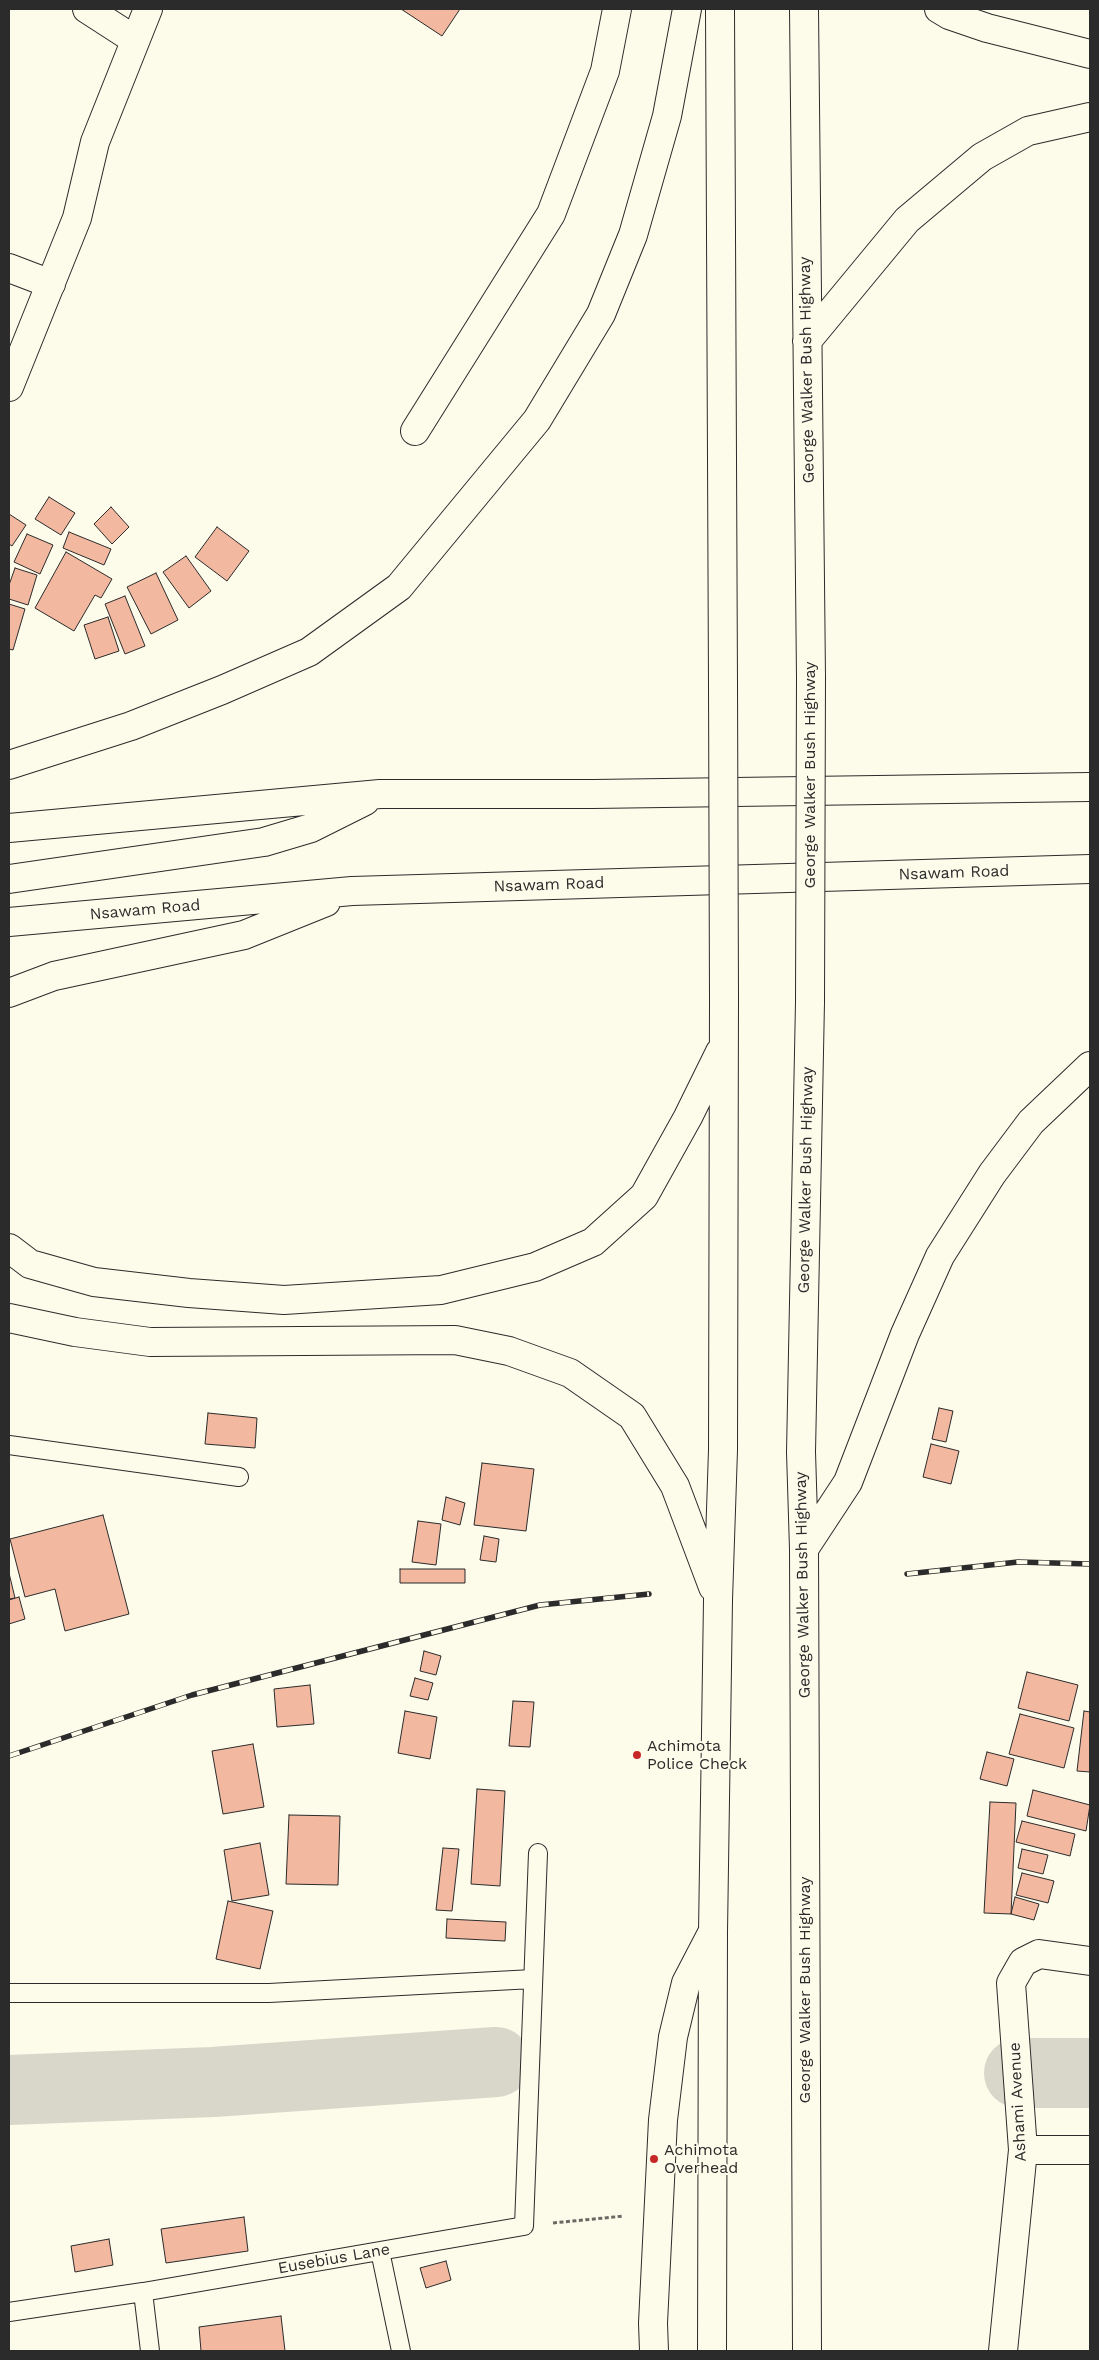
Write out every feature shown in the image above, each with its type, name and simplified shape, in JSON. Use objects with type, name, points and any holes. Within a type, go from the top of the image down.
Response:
[{"type":"main road","points":[[87,9],[135,40]]},
{"type":"main road","points":[[9,387],[77,218],[94,142],[148,9]]},
{"type":"main road","points":[[415,430],[552,214],[605,71],[617,9]]},
{"type":"main road","points":[[9,765],[131,726],[222,690],[308,652],[399,587],[537,420],[601,314],[633,235],[667,116],[687,9]]},
{"type":"main road","points":[[712,2351],[713,1932],[718,1600],[723,1450],[724,998],[720,9]]},
{"type":"main road","name":"George Walker Bush Highway","points":[[804,9],[811,677],[810,1002],[801,1452],[804,1549],[807,2351]]},
{"type":"main road","points":[[939,9],[949,15],[987,28],[1090,54]]},
{"type":"main road","points":[[807,341],[907,220],[982,157],[1028,131],[1090,117]]},
{"type":"main road","points":[[9,268],[50,284]]},
{"type":"main road","points":[[9,828],[380,794],[593,794],[1090,787]]},
{"type":"main road","points":[[9,879],[264,842],[311,828],[380,794]]},
{"type":"main road","name":"Nsawam Road","points":[[9,922],[352,891],[1090,869]]},
{"type":"main road","points":[[9,993],[54,976],[244,936],[352,891]]},
{"type":"main road","points":[[9,1248],[30,1264],[94,1282],[189,1293],[284,1300],[441,1290],[535,1267],[593,1242],[644,1196],[688,1117],[723,1046]]},
{"type":"main road","points":[[804,1549],[848,1482],[905,1334],[940,1256],[992,1174],[1031,1122],[1090,1066]]},
{"type":"main road","points":[[11,1317],[75,1332],[150,1342],[454,1340],[509,1351],[570,1373],[632,1416],[676,1486],[718,1600]]},
{"type":"main road","points":[[654,2351],[653,2323],[663,2120],[672,2037],[686,1983],[713,1932]]},
{"type":"main road","name":"Ashami Avenue","points":[[1003,2351],[1023,2150],[1011,1983],[1023,1962],[1039,1954],[1090,1961]]},
{"type":"main road","points":[[1023,2150],[1090,2150]]},
{"type":"lane","points":[[9,1444],[239,1477]]},
{"type":"lane","points":[[524,2226],[538,1853]]},
{"type":"lane","points":[[9,1992],[269,1993],[533,1979]]},
{"type":"lane","name":"Eusebius Lane","points":[[9,2312],[143,2292],[524,2226]]},
{"type":"lane","points":[[380,2251],[402,2351]]},
{"type":"lane","points":[[143,2292],[150,2351]]},
{"type":"path","points":[[524,2226],[629,2216]]},
{"type":"building","points":[[401,9],[460,9],[442,36]]},
{"type":"building","points":[[49,497],[75,513],[61,535],[35,519]]},
{"type":"building","points":[[111,507],[129,527],[112,544],[94,524]]},
{"type":"building","points":[[9,514],[26,525],[12,546],[9,544]]},
{"type":"building","points":[[217,527],[249,551],[227,581],[195,557]]},
{"type":"building","points":[[69,532],[111,549],[104,565],[63,548]]},
{"type":"building","points":[[27,534],[53,545],[40,574],[14,562]]},
{"type":"building","points":[[66,552],[112,579],[101,598],[95,595],[74,631],[35,608]]},
{"type":"building","points":[[186,556],[211,591],[189,608],[163,572]]},
{"type":"building","points":[[15,568],[37,575],[28,605],[9,599],[9,585]]},
{"type":"building","points":[[156,573],[178,620],[151,634],[127,587]]},
{"type":"building","points":[[125,596],[145,646],[125,654],[105,604]]},
{"type":"building","points":[[9,604],[25,609],[13,650],[9,649]]},
{"type":"building","points":[[108,617],[119,651],[95,659],[84,625]]},
{"type":"building","points":[[939,1408],[953,1411],[946,1442],[932,1439]]},
{"type":"building","points":[[208,1413],[257,1418],[255,1448],[205,1444]]},
{"type":"building","points":[[931,1444],[959,1451],[951,1484],[923,1477]]},
{"type":"building","points":[[482,1463],[534,1469],[526,1531],[474,1525]]},
{"type":"building","points":[[446,1497],[465,1503],[460,1525],[442,1520]]},
{"type":"building","points":[[103,1515],[129,1614],[65,1631],[55,1589],[25,1597],[10,1539]]},
{"type":"building","points":[[418,1521],[441,1524],[436,1565],[412,1562]]},
{"type":"building","points":[[484,1536],[499,1539],[496,1562],[480,1560]]},
{"type":"building","points":[[400,1569],[465,1569],[465,1583],[400,1583]]},
{"type":"building","points":[[9,1573],[15,1598],[9,1599]]},
{"type":"building","points":[[19,1597],[25,1619],[9,1624],[9,1600]]},
{"type":"building","points":[[424,1651],[441,1656],[436,1675],[420,1671]]},
{"type":"building","points":[[1027,1672],[1078,1685],[1069,1721],[1018,1708]]},
{"type":"building","points":[[415,1678],[433,1683],[428,1700],[410,1696]]},
{"type":"building","points":[[310,1685],[314,1724],[277,1727],[274,1689]]},
{"type":"building","points":[[513,1701],[534,1702],[530,1747],[509,1746]]},
{"type":"building","points":[[405,1711],[437,1717],[430,1759],[398,1753]]},
{"type":"building","points":[[1084,1711],[1090,1712],[1090,1772],[1077,1771]]},
{"type":"building","points":[[1020,1714],[1074,1728],[1064,1768],[1009,1754]]},
{"type":"building","points":[[253,1744],[264,1807],[223,1814],[212,1751]]},
{"type":"building","points":[[987,1752],[1014,1759],[1007,1786],[980,1779]]},
{"type":"building","points":[[477,1789],[505,1791],[500,1886],[471,1884]]},
{"type":"building","points":[[1033,1790],[1090,1805],[1086,1831],[1027,1816]]},
{"type":"building","points":[[990,1802],[1016,1803],[1011,1914],[984,1913]]},
{"type":"building","points":[[289,1815],[340,1816],[338,1885],[286,1884]]},
{"type":"building","points":[[1022,1821],[1075,1834],[1070,1856],[1016,1842]]},
{"type":"building","points":[[260,1843],[269,1895],[232,1901],[224,1850]]},
{"type":"building","points":[[443,1848],[459,1849],[452,1911],[436,1910]]},
{"type":"building","points":[[1022,1849],[1048,1855],[1043,1874],[1018,1868]]},
{"type":"building","points":[[1022,1873],[1054,1881],[1048,1903],[1016,1895]]},
{"type":"building","points":[[1015,1897],[1039,1904],[1034,1920],[1011,1914]]},
{"type":"building","points":[[228,1901],[273,1911],[260,1969],[216,1959]]},
{"type":"building","points":[[447,1919],[506,1922],[505,1941],[446,1938]]},
{"type":"building","points":[[244,2217],[248,2251],[166,2263],[161,2229]]},
{"type":"building","points":[[109,2239],[113,2265],[75,2272],[71,2246]]},
{"type":"building","points":[[446,2261],[451,2280],[426,2288],[420,2268]]},
{"type":"building","points":[[281,2316],[285,2351],[201,2351],[199,2327]]},
{"type":"waterway","points":[[9,2090],[213,2082],[496,2062]]},
{"type":"waterway","points":[[1019,2073],[1090,2073]]},
{"type":"railway","points":[[907,1574],[1018,1562],[1090,1564]]},
{"type":"railway","points":[[9,1756],[192,1695],[540,1605],[649,1594]]},
{"type":"place","name":"Achimota Police Check","points":[[637,1755]]},
{"type":"place","name":"Achimota Overhead","points":[[654,2159]]}]
